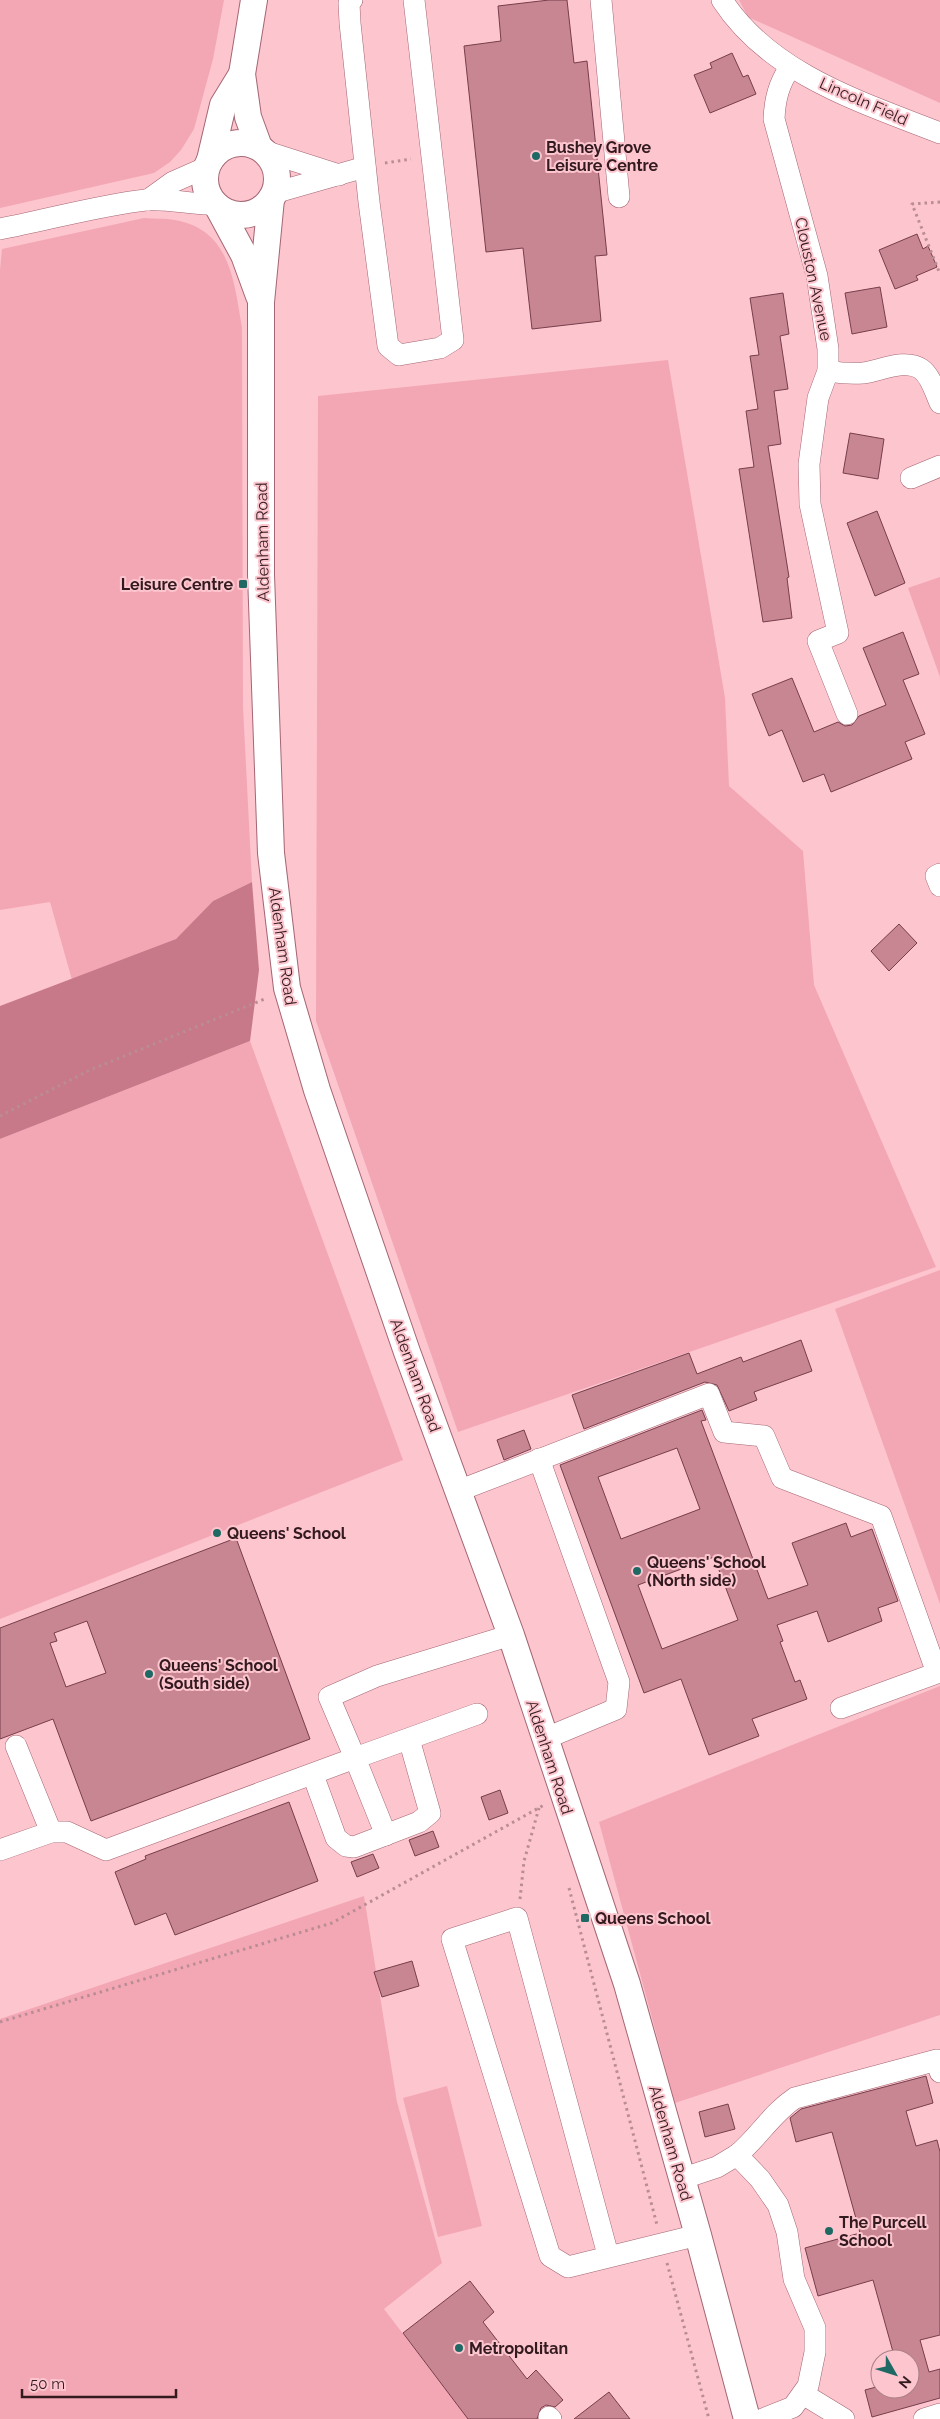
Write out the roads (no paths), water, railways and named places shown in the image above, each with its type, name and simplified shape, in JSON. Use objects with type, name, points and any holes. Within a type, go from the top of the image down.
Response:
[{"type":"main road","points":[[242,74],[224,105],[208,163],[205,186],[216,205],[235,214],[250,214],[262,208],[273,196],[277,172],[273,161],[262,149],[248,117],[242,74],[254,0]]},
{"type":"main road","points":[[208,163],[224,146],[247,143],[262,149]]},
{"type":"main road","name":"Aldenham Road","points":[[273,196],[261,302],[261,575],[271,853],[287,988],[320,1100],[407,1352],[511,1635],[626,1984],[698,2235],[747,2419]]},
{"type":"main road","name":"Aldenham Road","points":[[216,205],[244,255],[261,302]]},
{"type":"street","points":[[352,0],[349,4],[350,23],[365,167],[388,346],[399,355],[440,348],[453,340],[414,0]]},
{"type":"street","points":[[601,0],[619,197]]},
{"type":"street","name":"Lincoln Field","points":[[722,0],[734,18],[756,42],[790,67],[863,103],[940,133]]},
{"type":"street","name":"Clouston Avenue","points":[[790,67],[782,80],[775,98],[774,119],[816,276],[828,349],[828,371],[818,398],[811,455],[810,504],[838,633],[818,641],[847,714]]},
{"type":"street","points":[[262,149],[340,175]]},
{"type":"street","points":[[148,200],[173,182],[208,163]]},
{"type":"street","points":[[273,196],[365,167]]},
{"type":"street","points":[[0,229],[148,200],[177,201],[195,205],[216,205]]},
{"type":"street","points":[[828,371],[847,374],[907,365],[921,368],[930,380],[940,403]]},
{"type":"street","points":[[911,478],[940,466]]},
{"type":"street","points":[[940,874],[936,876],[940,886]]},
{"type":"street","points":[[458,1491],[709,1394],[724,1432],[764,1436],[782,1478],[881,1516],[937,1674],[841,1708]]},
{"type":"street","points":[[539,1459],[620,1682],[616,1709],[544,1739]]},
{"type":"street","points":[[386,1835],[356,1758],[329,1697],[377,1676],[511,1635]]},
{"type":"street","points":[[0,1850],[51,1832],[67,1832],[106,1850],[477,1714]]},
{"type":"street","points":[[313,1774],[336,1838],[341,1843],[354,1847],[419,1822],[430,1813],[409,1739]]},
{"type":"street","points":[[16,1746],[51,1832]]},
{"type":"street","points":[[608,2255],[517,1918],[452,1939],[550,2256],[568,2267],[608,2255],[698,2235]]},
{"type":"street","points":[[681,2179],[717,2168],[737,2155],[754,2140],[781,2107],[795,2098],[937,2060],[940,2072]]},
{"type":"street","points":[[737,2155],[760,2179],[778,2205],[787,2232],[794,2279],[815,2328],[815,2352],[808,2386],[794,2407],[763,2419]]},
{"type":"street","points":[[803,2394],[844,2419]]},
{"type":"street","points":[[924,2419],[940,2414]]},
{"type":"place","name":"Bushey Grove Leisure Centre","points":[[536,156]]},
{"type":"place","name":"Leisure Centre","points":[[243,584]]},
{"type":"place","name":"Queens' School","points":[[217,1533]]},
{"type":"place","name":"Queens' School (North side)","points":[[637,1571]]},
{"type":"place","name":"Queens' School (South side)","points":[[149,1674]]},
{"type":"place","name":"Queens School","points":[[585,1918]]},
{"type":"place","name":"The Purcell School","points":[[829,2231]]},
{"type":"place","name":"Metropolitan","points":[[459,2348]]}]
